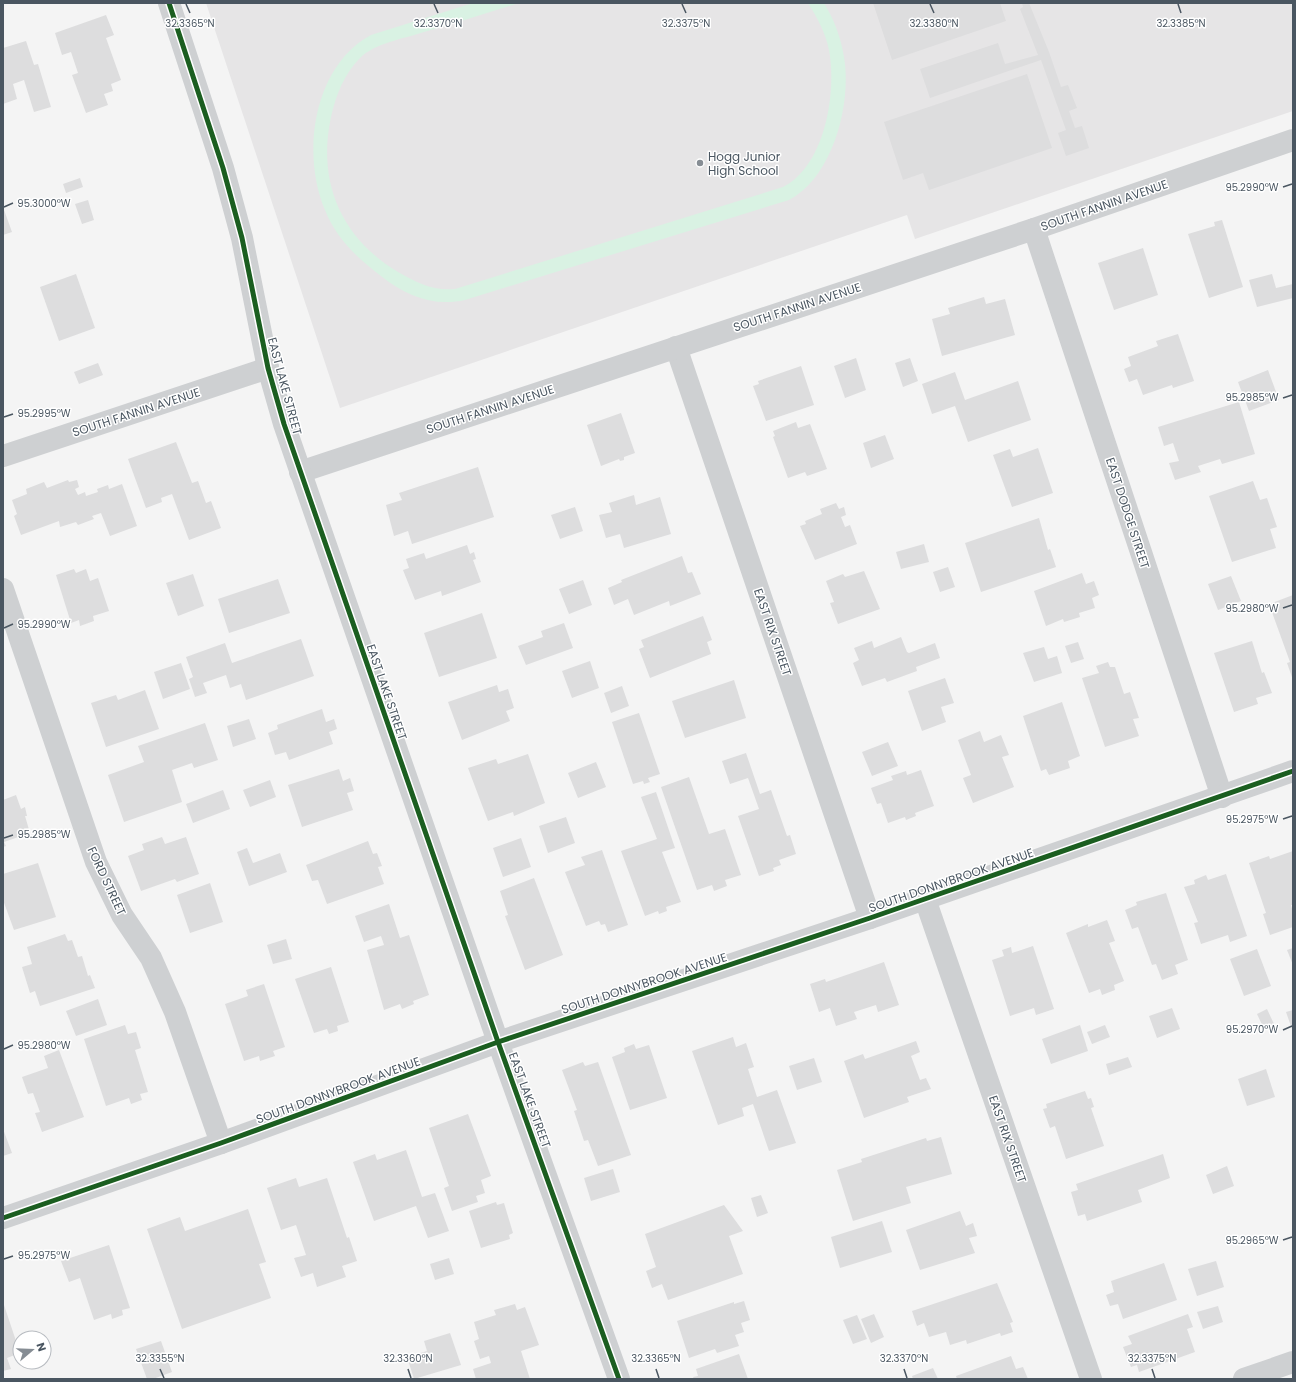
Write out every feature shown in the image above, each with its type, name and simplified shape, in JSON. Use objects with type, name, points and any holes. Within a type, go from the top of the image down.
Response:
[{"type":"street","name":"EAST LAKE STREET","points":[[169,3],[223,168],[242,238],[268,368],[284,424],[498,1042],[619,1379]]},
{"type":"street","name":"SOUTH FANNIN AVENUE","points":[[300,472],[1034,229],[1293,140]]},
{"type":"street","name":"EAST DODGE STREET","points":[[1034,229],[1222,797]]},
{"type":"street","name":"EAST RIX STREET","points":[[676,347],[870,918]]},
{"type":"street","name":"SOUTH FANNIN AVENUE","points":[[3,456],[268,368]]},
{"type":"street","name":"FORD STREET","points":[[3,589],[96,862],[122,915],[151,958],[172,1005],[221,1143]]},
{"type":"street","name":"SOUTH DONNYBROOK AVENUE","points":[[3,1218],[221,1143],[498,1042],[870,918],[1222,797],[1293,771]]},
{"type":"street","name":"EAST RIX STREET","points":[[925,899],[1091,1379]]},
{"type":"street","points":[[1244,1379],[1293,1362]]},
{"type":"shaded area","name":"Hogg Junior High School","points":[[206,3],[1293,3],[1293,111],[915,239],[907,215],[340,408]]},
{"type":"green space","points":[[473,3],[519,3],[390,42],[366,53],[354,64],[345,78],[335,101],[331,117],[328,141],[328,164],[331,186],[338,206],[348,225],[362,243],[378,258],[412,280],[439,289],[455,289],[783,187],[797,177],[809,163],[825,126],[829,106],[831,67],[828,44],[821,26],[808,3],[824,3],[828,9],[839,36],[844,57],[846,75],[842,116],[828,157],[817,174],[804,189],[789,200],[465,300],[454,302],[431,301],[410,294],[400,289],[372,269],[348,247],[335,230],[325,210],[318,188],[314,163],[314,138],[317,113],[325,89],[336,68],[351,49],[371,35]]},
{"type":"building","points":[[873,3],[1000,3],[1006,21],[892,60]]},
{"type":"building","points":[[1022,3],[1029,3],[1049,52],[1061,87],[1068,85],[1077,108],[1069,111],[1075,128],[1082,126],[1089,148],[1066,156],[1058,133],[1066,130],[1041,60],[930,98],[920,69],[998,43],[1005,64],[1038,55],[1020,9],[1023,7]]},
{"type":"building","points":[[106,15],[114,35],[106,38],[121,80],[111,84],[113,91],[104,94],[108,105],[86,113],[72,75],[78,73],[71,52],[62,55],[55,33]]},
{"type":"building","points":[[26,41],[34,65],[38,64],[51,107],[34,112],[24,80],[13,84],[17,99],[3,104],[3,48]]},
{"type":"building","points":[[1027,74],[1052,148],[929,190],[923,173],[903,180],[884,122]]},
{"type":"building","points":[[80,178],[83,187],[66,193],[63,184]]},
{"type":"building","points":[[88,200],[94,220],[82,224],[75,204]]},
{"type":"building","points":[[3,207],[12,232],[3,235]]},
{"type":"building","points":[[1222,220],[1243,287],[1209,298],[1188,234],[1215,226],[1214,222]]},
{"type":"building","points":[[1143,248],[1158,295],[1114,310],[1098,263]]},
{"type":"building","points":[[76,274],[95,328],[59,341],[40,287]]},
{"type":"building","points":[[1272,274],[1276,288],[1293,284],[1293,298],[1257,307],[1249,280]]},
{"type":"building","points":[[984,297],[986,304],[1005,299],[1015,335],[942,356],[932,319],[950,314],[948,308]]},
{"type":"building","points":[[1178,334],[1194,381],[1173,388],[1172,385],[1143,395],[1137,379],[1129,382],[1124,369],[1131,366],[1128,357],[1158,346],[1156,341]]},
{"type":"building","points":[[856,358],[866,390],[845,398],[834,366]]},
{"type":"building","points":[[910,358],[918,381],[903,387],[895,363]]},
{"type":"building","points":[[98,363],[103,375],[79,384],[74,372]]},
{"type":"building","points":[[801,366],[814,405],[766,421],[753,386],[759,384],[758,381]]},
{"type":"building","points":[[1268,370],[1279,400],[1249,411],[1238,382]]},
{"type":"building","points":[[955,372],[965,400],[1018,381],[1031,420],[968,442],[955,406],[932,414],[922,384]]},
{"type":"building","points":[[1239,402],[1255,454],[1222,464],[1220,459],[1198,466],[1201,472],[1175,480],[1169,463],[1179,461],[1173,443],[1164,446],[1158,427]]},
{"type":"building","points":[[621,413],[635,453],[624,457],[624,460],[620,461],[619,459],[601,466],[587,425]]},
{"type":"building","points":[[796,422],[798,428],[810,424],[827,469],[807,476],[805,472],[788,478],[773,437],[775,436],[773,431]]},
{"type":"building","points":[[885,435],[894,459],[871,468],[863,443]]},
{"type":"building","points":[[176,442],[192,483],[198,481],[206,503],[211,501],[221,528],[189,540],[172,494],[161,498],[162,502],[146,508],[128,459]]},
{"type":"building","points":[[1038,448],[1053,493],[1012,507],[993,455],[1010,449],[1013,457]]},
{"type":"building","points":[[478,467],[494,517],[412,544],[408,531],[394,536],[386,505],[402,500],[399,493]]},
{"type":"building","points":[[68,480],[69,482],[77,480],[79,487],[75,489],[78,495],[85,492],[86,496],[98,492],[97,489],[108,485],[109,489],[122,484],[137,526],[110,536],[101,513],[92,516],[94,519],[78,525],[76,522],[60,527],[59,521],[21,535],[14,516],[17,514],[12,500],[27,494],[26,489],[44,482],[47,488]]},
{"type":"building","points":[[1253,481],[1260,500],[1267,498],[1277,527],[1270,529],[1276,548],[1232,562],[1209,496]]},
{"type":"building","points":[[634,495],[636,505],[660,497],[671,534],[624,548],[620,534],[606,538],[599,515],[612,512],[609,503]]},
{"type":"building","points":[[836,503],[839,509],[844,507],[846,515],[841,517],[845,527],[850,525],[857,544],[815,560],[800,526],[806,524],[805,521],[822,514],[820,509]]},
{"type":"building","points":[[575,507],[583,531],[560,539],[551,515]]},
{"type":"building","points":[[1039,518],[1048,550],[1050,549],[1056,567],[981,592],[965,543]]},
{"type":"building","points":[[924,544],[929,562],[901,569],[896,552]]},
{"type":"building","points":[[467,545],[470,554],[474,552],[476,559],[473,560],[481,582],[442,596],[441,591],[415,600],[403,570],[409,568],[406,559],[424,553],[426,559]]},
{"type":"building","points":[[682,556],[688,573],[692,572],[701,594],[670,606],[669,601],[634,615],[628,599],[614,605],[608,588],[622,582],[621,580]]},
{"type":"building","points":[[948,567],[955,587],[940,592],[933,572]]},
{"type":"building","points":[[74,569],[76,573],[86,569],[90,581],[98,578],[109,611],[93,616],[94,621],[80,626],[79,620],[71,623],[56,575]]},
{"type":"building","points":[[864,571],[880,609],[838,624],[830,603],[834,602],[826,581],[843,574],[845,577]]},
{"type":"building","points":[[1082,573],[1086,584],[1094,581],[1099,595],[1092,598],[1095,608],[1079,613],[1080,617],[1064,622],[1063,619],[1046,626],[1034,591]]},
{"type":"building","points":[[193,574],[204,606],[178,616],[166,583]]},
{"type":"building","points":[[1231,576],[1241,601],[1218,610],[1208,584]]},
{"type":"building","points":[[278,579],[290,613],[229,633],[218,599]]},
{"type":"building","points":[[583,580],[592,605],[569,614],[559,589]]},
{"type":"building","points":[[1293,595],[1293,680],[1287,663],[1290,662],[1269,604]]},
{"type":"building","points":[[482,613],[497,658],[439,677],[424,633]]},
{"type":"building","points":[[703,616],[712,640],[707,642],[711,654],[650,678],[639,649],[644,647],[641,640]]},
{"type":"building","points":[[564,623],[573,648],[526,665],[518,646],[543,637],[541,631]]},
{"type":"building","points":[[901,637],[907,652],[909,653],[935,643],[940,658],[916,667],[917,671],[887,682],[885,678],[862,686],[853,663],[859,660],[854,648],[872,641],[874,648]]},
{"type":"building","points":[[301,639],[314,676],[246,700],[241,684],[230,688],[226,675],[203,683],[207,693],[195,697],[189,679],[193,677],[186,657],[225,643],[232,663]]},
{"type":"building","points":[[1252,641],[1262,673],[1264,672],[1272,693],[1256,698],[1258,704],[1234,712],[1214,653]]},
{"type":"building","points":[[1078,642],[1084,659],[1071,663],[1065,646]]},
{"type":"building","points":[[1044,647],[1048,659],[1057,656],[1062,673],[1034,682],[1023,653]]},
{"type":"building","points":[[590,661],[599,688],[572,698],[562,671]]},
{"type":"building","points":[[1108,662],[1110,667],[1115,667],[1124,694],[1130,692],[1139,718],[1133,719],[1139,736],[1105,747],[1082,678],[1099,673],[1096,666]]},
{"type":"building","points":[[181,663],[190,689],[163,699],[154,672]]},
{"type":"building","points":[[945,678],[954,703],[941,707],[946,722],[922,731],[908,691]]},
{"type":"building","points":[[734,680],[746,718],[685,738],[672,701]]},
{"type":"building","points":[[497,685],[499,692],[508,689],[514,708],[506,711],[510,721],[462,740],[448,702]]},
{"type":"building","points":[[622,686],[629,706],[611,713],[604,693]]},
{"type":"building","points":[[145,690],[159,729],[106,747],[91,703],[116,695],[118,700]]},
{"type":"building","points":[[1062,702],[1080,756],[1068,761],[1070,768],[1049,775],[1046,769],[1041,771],[1023,716]]},
{"type":"building","points":[[322,709],[326,722],[334,719],[337,729],[329,732],[333,744],[289,760],[286,752],[275,755],[268,733],[278,729],[277,725]]},
{"type":"building","points":[[639,713],[660,774],[648,778],[650,782],[644,784],[643,781],[633,784],[612,722]]},
{"type":"building","points":[[249,719],[256,739],[233,747],[227,726]]},
{"type":"building","points":[[205,723],[218,760],[194,768],[192,763],[172,770],[182,802],[124,822],[108,775],[144,762],[138,746]]},
{"type":"building","points":[[980,731],[984,742],[1001,735],[1009,755],[1002,757],[1014,787],[973,803],[963,778],[971,775],[958,740]]},
{"type":"building","points":[[888,742],[898,766],[872,776],[862,752]]},
{"type":"building","points":[[746,753],[760,794],[771,790],[787,836],[790,835],[796,854],[779,860],[781,865],[773,868],[774,871],[759,876],[738,816],[759,809],[748,778],[730,784],[722,761]]},
{"type":"building","points":[[528,754],[545,803],[514,816],[513,812],[488,821],[468,768],[496,759],[498,764]]},
{"type":"building","points":[[596,762],[606,787],[578,798],[568,773]]},
{"type":"building","points":[[339,769],[343,781],[350,778],[354,791],[347,793],[353,810],[302,827],[288,785]]},
{"type":"building","points":[[921,770],[934,806],[915,813],[916,816],[906,820],[905,817],[888,823],[881,803],[877,804],[871,788],[893,780],[891,776],[906,771],[907,775]]},
{"type":"building","points":[[689,777],[709,834],[725,829],[741,875],[725,880],[727,886],[714,891],[712,885],[697,890],[661,787]]},
{"type":"building","points":[[270,780],[276,797],[250,807],[243,790]]},
{"type":"building","points":[[223,790],[230,809],[193,823],[186,804]]},
{"type":"building","points":[[656,792],[675,848],[662,852],[681,902],[666,907],[667,911],[659,914],[658,911],[645,916],[621,851],[657,839],[641,797]]},
{"type":"building","points":[[16,795],[21,809],[25,807],[27,816],[25,816],[30,833],[4,842],[6,846],[3,847],[3,800]]},
{"type":"building","points":[[566,817],[575,843],[548,853],[539,826]]},
{"type":"building","points":[[162,837],[165,844],[186,837],[199,874],[177,882],[175,879],[141,891],[128,856],[144,850],[142,844]]},
{"type":"building","points":[[521,838],[531,867],[503,877],[493,848]]},
{"type":"building","points":[[368,841],[373,854],[377,853],[382,866],[378,867],[384,884],[327,904],[318,880],[312,881],[306,865]]},
{"type":"building","points":[[247,848],[253,863],[280,853],[287,872],[249,886],[237,852]]},
{"type":"building","points":[[602,850],[628,925],[608,932],[605,924],[601,925],[599,921],[586,926],[565,872],[585,865],[581,857]]},
{"type":"building","points":[[1293,851],[1293,905],[1291,905],[1293,912],[1293,927],[1270,935],[1263,914],[1266,913],[1249,863],[1269,856],[1270,859]]},
{"type":"building","points":[[38,863],[56,917],[14,930],[3,900],[3,874]]},
{"type":"building","points":[[1226,874],[1247,936],[1230,942],[1228,935],[1201,944],[1194,923],[1198,922],[1184,887],[1195,884],[1194,880],[1206,875],[1208,880]]},
{"type":"building","points":[[534,878],[563,955],[525,970],[505,916],[508,915],[500,891]]},
{"type":"building","points":[[210,883],[223,922],[190,933],[177,895]]},
{"type":"building","points":[[1166,893],[1188,960],[1175,965],[1178,974],[1162,980],[1156,964],[1152,965],[1138,927],[1132,929],[1125,910],[1137,905],[1136,902]]},
{"type":"building","points":[[389,904],[400,938],[409,935],[429,995],[413,1001],[414,1004],[402,1009],[400,1004],[384,1010],[367,950],[384,945],[381,936],[364,942],[355,916]]},
{"type":"building","points":[[1107,920],[1115,941],[1109,943],[1124,981],[1114,985],[1115,990],[1102,995],[1100,989],[1089,993],[1066,933],[1088,924],[1088,927]]},
{"type":"building","points":[[65,934],[68,941],[72,940],[78,957],[82,956],[88,976],[90,975],[95,988],[40,1006],[35,991],[30,993],[22,967],[32,964],[27,947]]},
{"type":"building","points":[[286,939],[292,959],[273,964],[267,945]]},
{"type":"building","points":[[1033,946],[1054,1009],[1036,1015],[1034,1008],[1010,1016],[992,960],[1004,956],[1002,950],[1011,947],[1012,953]]},
{"type":"building","points":[[1293,948],[1293,965],[1287,950]]},
{"type":"building","points":[[1257,949],[1271,986],[1244,996],[1230,959]]},
{"type":"building","points":[[884,962],[899,1005],[878,1012],[876,1005],[854,1012],[857,1019],[836,1026],[830,1008],[819,1012],[810,984],[825,979],[826,982]]},
{"type":"building","points":[[331,967],[349,1022],[337,1026],[338,1031],[329,1034],[327,1029],[314,1033],[295,979]]},
{"type":"building","points":[[264,984],[285,1047],[273,1051],[275,1056],[260,1061],[259,1056],[244,1061],[225,1004],[248,996],[246,990]]},
{"type":"building","points":[[98,999],[107,1025],[76,1036],[66,1011]]},
{"type":"building","points":[[1172,1008],[1180,1029],[1157,1038],[1149,1016]]},
{"type":"building","points":[[1267,1009],[1274,1024],[1264,1029],[1257,1014]]},
{"type":"building","points":[[1293,1010],[1293,1032],[1286,1012]]},
{"type":"building","points":[[125,1025],[128,1034],[136,1032],[141,1048],[135,1050],[148,1092],[140,1094],[142,1100],[131,1104],[129,1098],[106,1106],[84,1039]]},
{"type":"building","points":[[1080,1025],[1088,1051],[1051,1064],[1042,1039]]},
{"type":"building","points":[[1105,1025],[1110,1037],[1092,1044],[1087,1032]]},
{"type":"building","points":[[733,1037],[736,1047],[746,1043],[754,1067],[748,1069],[757,1097],[777,1090],[796,1143],[769,1151],[753,1104],[742,1108],[744,1116],[718,1125],[692,1051]]},
{"type":"building","points":[[916,1041],[920,1052],[911,1056],[920,1080],[926,1078],[931,1089],[907,1097],[909,1102],[864,1118],[844,1061],[863,1054],[865,1059]]},
{"type":"building","points":[[634,1044],[636,1049],[649,1045],[667,1098],[630,1110],[612,1057],[625,1052],[624,1048]]},
{"type":"building","points":[[59,1050],[84,1117],[42,1132],[35,1113],[40,1112],[33,1093],[28,1094],[22,1077],[48,1068],[44,1056]]},
{"type":"building","points":[[1128,1057],[1132,1067],[1109,1075],[1106,1064]]},
{"type":"building","points":[[814,1058],[822,1082],[797,1090],[789,1066]]},
{"type":"building","points":[[583,1062],[585,1066],[598,1062],[631,1155],[598,1166],[588,1140],[584,1141],[574,1111],[577,1110],[562,1070]]},
{"type":"building","points":[[1266,1069],[1275,1097],[1247,1106],[1238,1079]]},
{"type":"building","points":[[1085,1091],[1088,1099],[1091,1098],[1094,1107],[1091,1108],[1104,1146],[1066,1159],[1055,1126],[1050,1128],[1043,1109],[1047,1108],[1046,1104]]},
{"type":"building","points":[[468,1114],[491,1176],[481,1180],[485,1193],[476,1196],[478,1202],[452,1211],[444,1188],[449,1186],[429,1128]]},
{"type":"building","points":[[3,1129],[12,1153],[3,1156]]},
{"type":"building","points":[[941,1137],[952,1174],[906,1187],[911,1203],[853,1221],[837,1170],[862,1162],[861,1159],[926,1138],[927,1141]]},
{"type":"building","points":[[406,1150],[422,1197],[435,1193],[449,1231],[428,1238],[416,1206],[374,1221],[353,1162],[375,1154],[377,1160]]},
{"type":"building","points":[[1163,1154],[1170,1178],[1138,1190],[1142,1202],[1087,1221],[1085,1214],[1078,1216],[1071,1192],[1078,1190],[1076,1184]]},
{"type":"building","points":[[1227,1166],[1234,1186],[1213,1194],[1206,1175]]},
{"type":"building","points":[[613,1169],[620,1192],[591,1201],[584,1178]]},
{"type":"building","points":[[296,1178],[299,1187],[327,1178],[347,1238],[349,1237],[357,1261],[342,1266],[346,1277],[317,1287],[313,1273],[301,1277],[294,1258],[306,1255],[296,1225],[281,1230],[267,1188]]},
{"type":"building","points":[[761,1195],[768,1213],[757,1217],[751,1198]]},
{"type":"building","points":[[496,1202],[497,1205],[504,1203],[513,1233],[509,1235],[510,1239],[481,1248],[469,1211]]},
{"type":"building","points":[[724,1205],[743,1231],[729,1236],[743,1274],[668,1300],[662,1284],[652,1288],[646,1271],[656,1267],[645,1234]]},
{"type":"building","points":[[248,1209],[266,1262],[259,1264],[271,1298],[182,1329],[147,1229],[180,1217],[185,1231]]},
{"type":"building","points":[[960,1211],[966,1226],[973,1223],[977,1236],[969,1238],[975,1253],[920,1270],[906,1230]]},
{"type":"building","points":[[882,1221],[892,1252],[840,1268],[831,1237]]},
{"type":"building","points":[[109,1245],[130,1308],[122,1310],[123,1315],[112,1319],[111,1314],[94,1320],[80,1278],[69,1282],[61,1261]]},
{"type":"building","points":[[449,1258],[454,1274],[435,1280],[430,1264]]},
{"type":"building","points":[[1216,1261],[1224,1287],[1197,1296],[1188,1269]]},
{"type":"building","points":[[1164,1263],[1177,1300],[1123,1319],[1118,1304],[1110,1306],[1106,1295],[1114,1292],[1111,1281]]},
{"type":"building","points":[[997,1283],[1013,1322],[1010,1323],[1013,1332],[1001,1336],[1000,1333],[967,1344],[966,1340],[950,1345],[946,1332],[929,1337],[924,1323],[917,1326],[912,1311]]},
{"type":"building","points":[[744,1301],[750,1320],[741,1323],[744,1332],[735,1335],[739,1346],[717,1353],[715,1349],[689,1358],[677,1321],[734,1302],[734,1304]]},
{"type":"building","points":[[3,1302],[12,1330],[12,1356],[7,1358],[11,1369],[3,1371]]},
{"type":"building","points":[[515,1304],[517,1310],[525,1307],[539,1345],[521,1351],[530,1379],[476,1379],[473,1369],[491,1363],[489,1356],[480,1359],[474,1341],[479,1339],[474,1322],[496,1315],[494,1310]]},
{"type":"building","points":[[1218,1306],[1223,1322],[1203,1329],[1197,1312]]},
{"type":"building","points":[[874,1314],[884,1337],[871,1343],[861,1319]]},
{"type":"building","points":[[1188,1314],[1193,1327],[1187,1329],[1195,1352],[1139,1372],[1137,1365],[1131,1367],[1123,1347],[1132,1344],[1128,1336]]},
{"type":"building","points":[[857,1315],[867,1339],[853,1344],[843,1320]]},
{"type":"building","points":[[450,1333],[461,1365],[414,1379],[407,1357],[427,1351],[424,1341]]},
{"type":"building","points":[[161,1341],[172,1372],[153,1379],[147,1379],[136,1349]]},
{"type":"building","points":[[739,1354],[748,1379],[694,1379],[693,1377],[698,1376],[696,1369]]},
{"type":"building","points":[[1011,1356],[1016,1369],[1023,1367],[1028,1379],[957,1379],[956,1376]]},
{"type":"building","points":[[933,1368],[938,1379],[913,1379],[912,1376]]},
{"type":"cycle path","points":[[169,3],[223,168],[242,238],[268,368],[284,424],[498,1042],[619,1379]]},
{"type":"cycle path","points":[[3,1218],[221,1143],[498,1042],[870,918],[1293,771]]},
{"type":"place","name":"Hogg Junior High School","points":[[700,163]]}]
